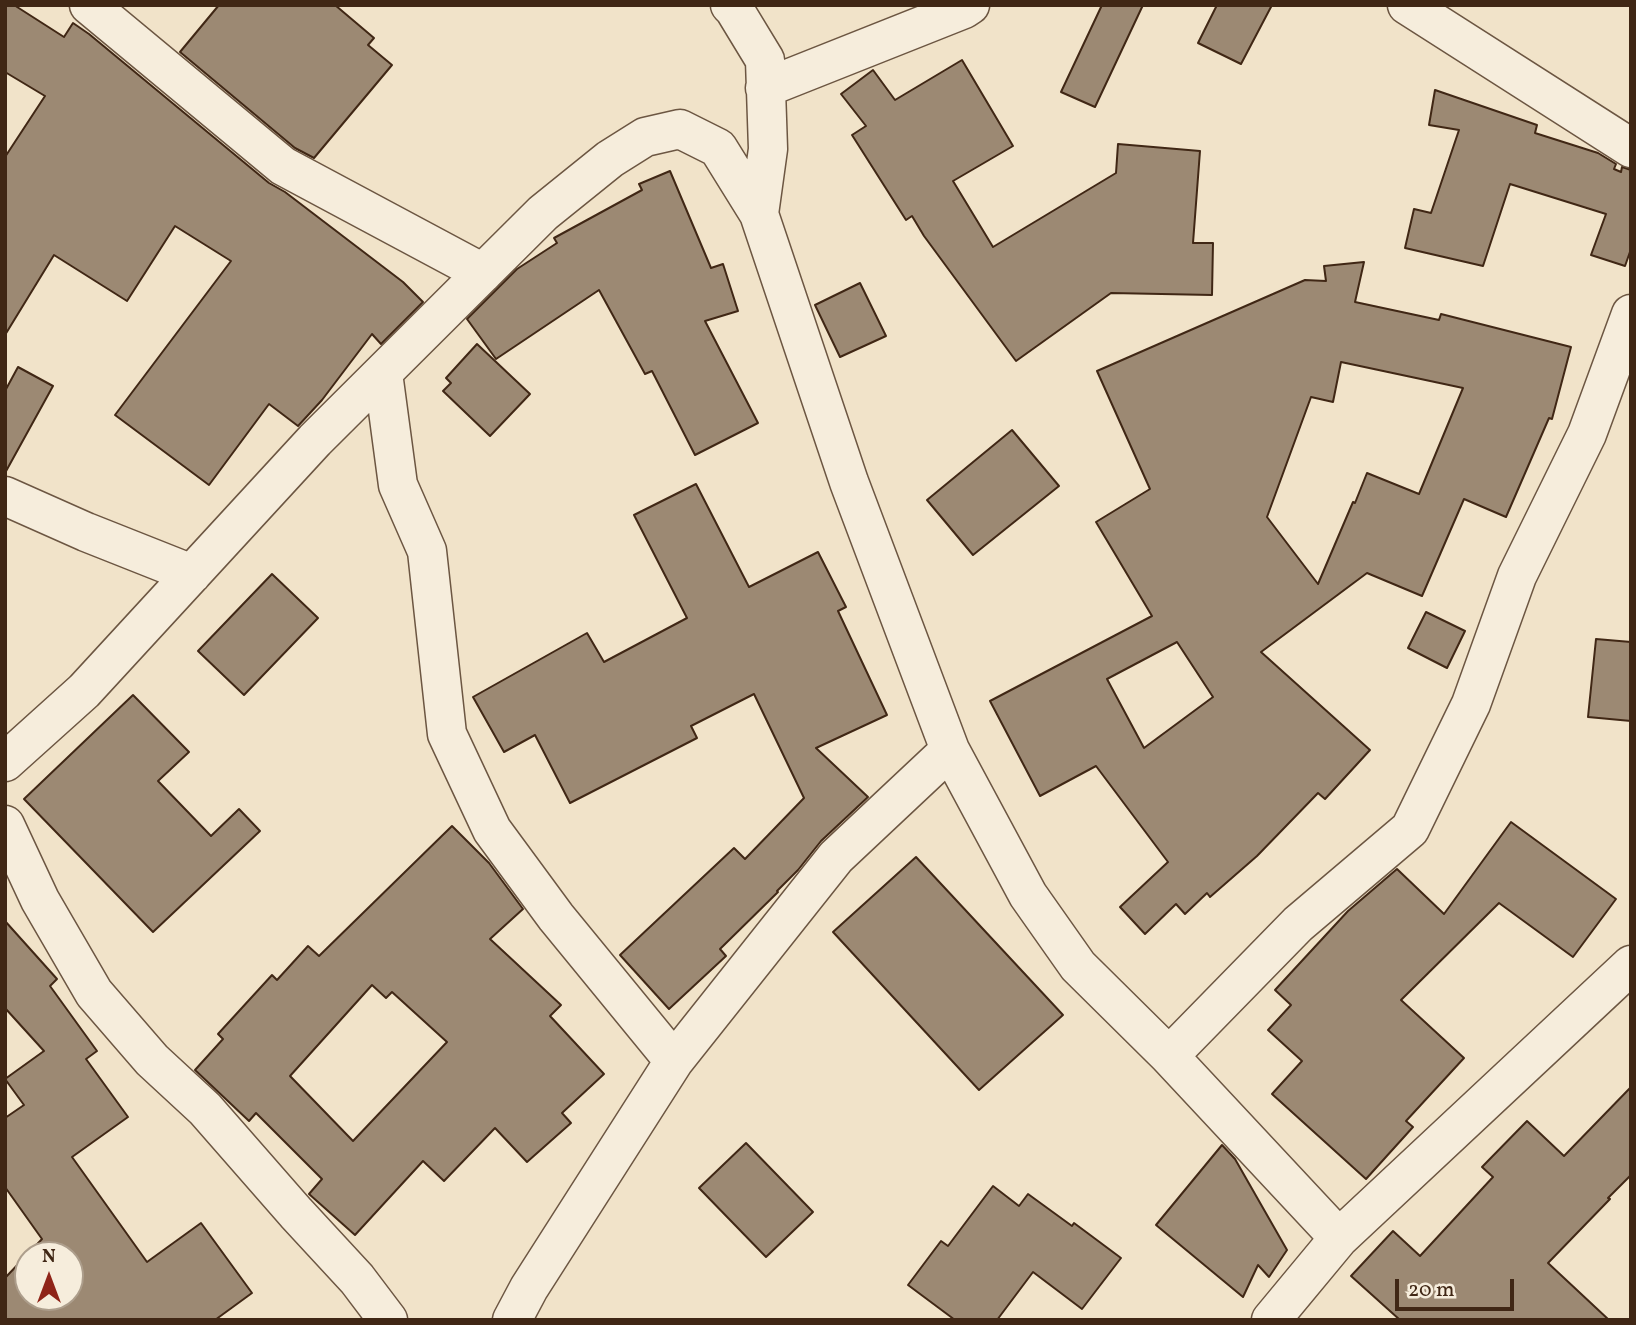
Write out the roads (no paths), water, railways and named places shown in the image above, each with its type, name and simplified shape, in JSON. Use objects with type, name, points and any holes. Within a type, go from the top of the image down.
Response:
[{"type":"street","points":[[89,5],[283,166],[483,273]]},
{"type":"street","points":[[730,5],[765,60],[768,149],[759,214]]},
{"type":"street","points":[[765,88],[970,5]]},
{"type":"street","points":[[1407,5],[1631,148]]},
{"type":"street","points":[[5,762],[85,691],[315,440],[543,213],[610,159],[645,136],[680,129],[719,148],[759,214],[849,482],[950,750],[1028,895],[1078,966],[1169,1056],[1339,1238]]},
{"type":"street","points":[[1169,1056],[1298,924],[1410,829],[1471,704],[1517,576],[1587,433],[1631,314]]},
{"type":"street","points":[[383,373],[398,485],[426,551],[447,734],[492,830],[556,917],[674,1060]]},
{"type":"street","points":[[5,496],[192,574]]},
{"type":"street","points":[[512,1320],[529,1288],[674,1060],[836,857],[950,750]]},
{"type":"street","points":[[5,825],[40,900],[94,993],[152,1060],[205,1109],[357,1279],[388,1320]]},
{"type":"street","points":[[1271,1320],[1339,1238],[1631,965]]}]
